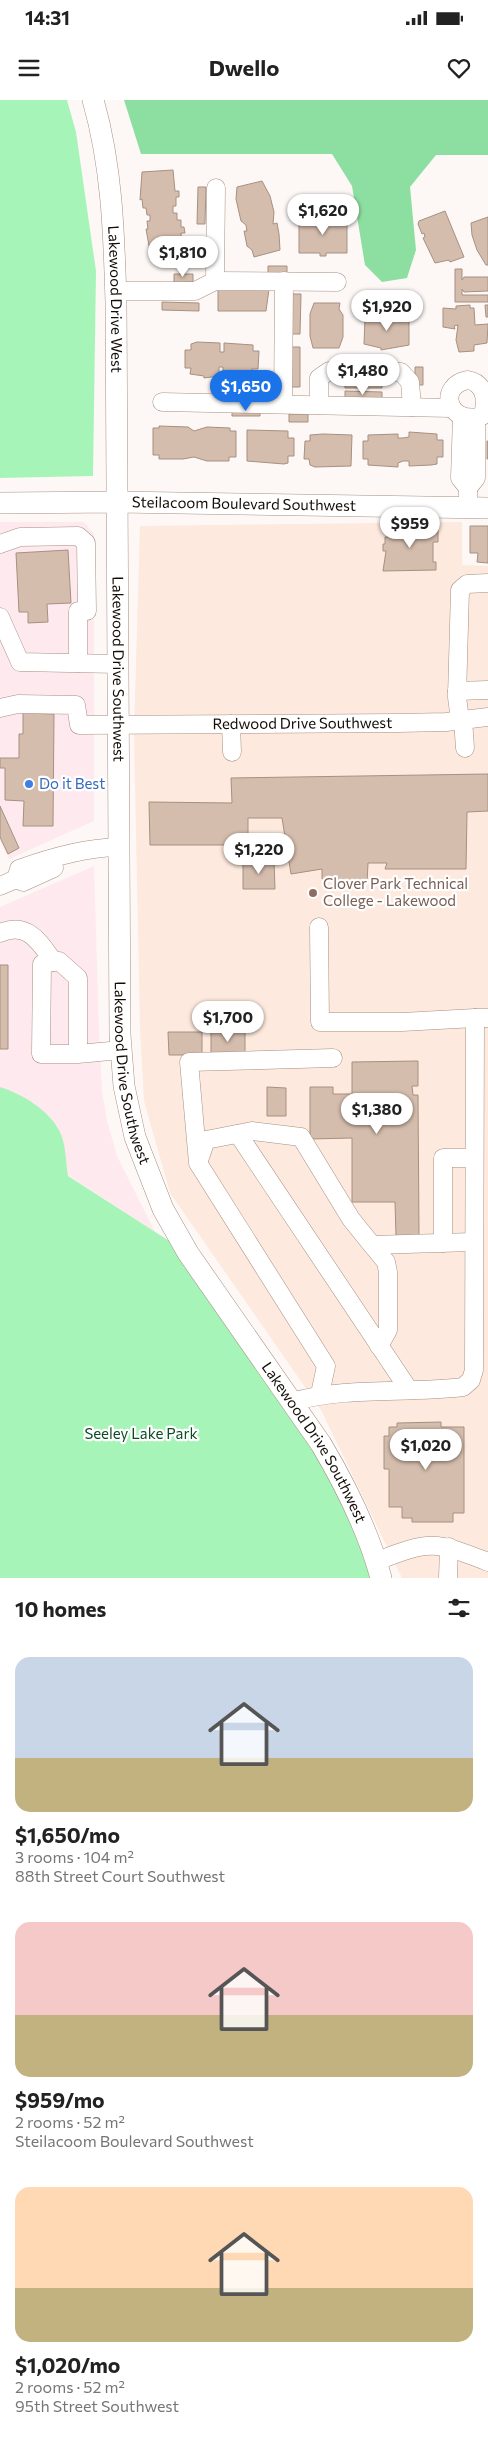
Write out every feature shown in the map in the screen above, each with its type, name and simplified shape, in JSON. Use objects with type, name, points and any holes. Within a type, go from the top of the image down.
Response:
[{"type":"main road","name":"Lakewood Drive West","points":[[93,100],[102,132],[112,198],[116,291],[118,502]]},
{"type":"main road","name":"Steilacoom Boulevard Southwest","points":[[0,503],[475,501]]},
{"type":"main road","name":"Lakewood Drive Southwest","points":[[118,502],[117,724],[121,1050],[124,1086],[135,1137],[163,1209],[188,1253],[321,1444],[340,1477],[352,1500],[379,1570]]},
{"type":"street","points":[[215,281],[216,188]]},
{"type":"street","points":[[116,291],[195,291],[215,281],[337,282]]},
{"type":"street","points":[[283,404],[284,281]]},
{"type":"street","points":[[319,405],[319,378],[329,370],[401,372],[410,382],[412,407]]},
{"type":"street","points":[[162,402],[412,407],[473,411],[476,478],[475,501]]},
{"type":"street","points":[[0,544],[20,537],[58,536],[78,536],[86,543],[87,611],[78,611],[78,663]]},
{"type":"street","points":[[465,748],[457,690],[460,590],[467,584],[488,583]]},
{"type":"street","points":[[0,617],[20,662],[117,664]]},
{"type":"street","points":[[457,690],[488,690]]},
{"type":"street","name":"Redwood Drive Southwest","points":[[0,708],[18,704],[76,705],[79,725],[398,723],[488,717]]},
{"type":"street","points":[[231,724],[232,752]]},
{"type":"street","points":[[6,879],[19,870],[54,856],[67,856],[100,848],[118,847]]},
{"type":"street","points":[[291,1402],[320,1394],[344,1391],[463,1387],[471,1380],[474,1370],[474,1158],[482,1018],[402,1022],[320,1022],[319,927]]},
{"type":"street","points":[[0,932],[10,928],[24,929],[39,942],[54,962]]},
{"type":"street","points":[[78,1054],[78,978],[59,961],[42,964],[41,1054],[78,1054],[121,1050]]},
{"type":"street","points":[[320,1394],[326,1366],[198,1163],[189,1062],[334,1058]]},
{"type":"street","points":[[198,1163],[206,1140],[252,1131],[301,1137],[351,1219],[386,1262],[388,1272],[388,1330],[379,1346]]},
{"type":"street","points":[[238,1134],[409,1390]]},
{"type":"street","points":[[443,1243],[443,1158],[474,1158]]},
{"type":"street","points":[[372,1245],[474,1242]]},
{"type":"street","points":[[379,1570],[419,1546],[440,1545],[450,1547],[488,1562]]},
{"type":"street","points":[[448,1578],[450,1547]]},
{"type":"shaded area","points":[[0,522],[84,522],[94,534],[94,821],[9,859],[0,841]]},
{"type":"shaded area","name":"Clover Park Technical College - Lakewood","points":[[462,522],[462,565],[488,566],[488,1578],[402,1578],[321,1410],[170,1193],[144,1101],[140,1030],[134,733],[140,526]]},
{"type":"shaded area","points":[[94,866],[102,1091],[107,1121],[117,1156],[155,1232],[28,1149],[0,1137],[0,907]]},
{"type":"green space","points":[[0,100],[67,100],[76,132],[96,271],[93,476],[0,478]]},
{"type":"green space","points":[[124,100],[488,100],[488,155],[436,155],[410,187],[416,250],[407,278],[382,282],[365,265],[352,186],[332,154],[141,154]]},
{"type":"green space","name":"Seeley Lake Park","points":[[0,1087],[28,1100],[45,1112],[52,1120],[62,1137],[68,1176],[188,1253],[321,1444],[381,1578],[0,1578]]},
{"type":"building","points":[[173,170],[175,191],[179,191],[179,197],[176,197],[176,206],[173,206],[173,213],[177,213],[177,220],[181,220],[181,227],[184,227],[185,233],[181,233],[182,255],[151,257],[146,229],[148,229],[147,221],[150,221],[150,215],[147,215],[146,208],[143,208],[142,199],[140,200],[142,172]]},
{"type":"building","points":[[262,181],[270,196],[274,212],[273,224],[277,223],[280,250],[254,257],[252,250],[247,246],[244,231],[247,231],[246,225],[241,221],[236,199],[237,187]]},
{"type":"building","points":[[198,187],[206,187],[205,224],[197,224]]},
{"type":"building","points":[[445,211],[464,257],[450,262],[449,260],[435,263],[423,238],[425,237],[424,233],[422,234],[418,224],[419,221]]},
{"type":"building","points":[[488,217],[488,265],[486,265],[477,250],[472,235],[471,223]]},
{"type":"building","points":[[299,219],[347,220],[347,253],[326,253],[326,256],[320,256],[320,253],[299,253]]},
{"type":"building","points":[[268,266],[287,266],[287,275],[268,274]]},
{"type":"building","points":[[455,269],[462,269],[462,280],[464,277],[488,277],[488,291],[464,292],[462,289],[462,295],[488,295],[488,302],[455,302]]},
{"type":"building","points":[[174,274],[193,274],[193,282],[174,283]]},
{"type":"building","points":[[218,288],[269,289],[266,311],[218,311]]},
{"type":"building","points":[[289,294],[301,294],[300,334],[289,334]]},
{"type":"building","points":[[162,302],[199,303],[199,311],[162,310]]},
{"type":"building","points":[[314,303],[340,303],[339,309],[343,315],[343,337],[339,348],[313,348],[310,336],[310,314]]},
{"type":"building","points":[[470,305],[470,308],[474,308],[475,325],[488,324],[487,343],[474,345],[474,351],[459,352],[456,340],[458,325],[454,326],[455,329],[443,327],[443,308],[456,309],[456,306]]},
{"type":"building","points":[[485,305],[488,305],[488,317],[486,317]]},
{"type":"building","points":[[376,315],[409,319],[409,345],[381,350],[381,348],[364,344],[365,318]]},
{"type":"building","points":[[197,342],[220,343],[220,352],[224,352],[224,343],[253,345],[253,351],[259,351],[258,369],[252,369],[252,375],[237,376],[237,378],[223,376],[223,367],[219,367],[219,376],[204,378],[204,376],[190,374],[191,368],[185,368],[185,350],[191,350],[191,344]]},
{"type":"building","points":[[289,347],[300,347],[300,387],[288,387]]},
{"type":"building","points":[[342,357],[369,357],[369,365],[341,365]]},
{"type":"building","points":[[415,367],[423,367],[423,385],[415,385]]},
{"type":"building","points":[[345,379],[382,379],[382,388],[345,388]]},
{"type":"building","points":[[345,391],[382,392],[382,401],[345,401]]},
{"type":"building","points":[[232,408],[260,408],[260,416],[232,416]]},
{"type":"building","points":[[289,414],[308,414],[308,422],[289,422]]},
{"type":"building","points":[[159,426],[188,427],[194,431],[207,427],[230,428],[230,431],[236,431],[236,457],[229,457],[229,461],[207,461],[194,457],[159,459],[159,455],[153,455],[153,428],[159,428]]},
{"type":"building","points":[[247,430],[288,431],[288,438],[294,438],[294,456],[288,456],[288,463],[284,464],[247,461]]},
{"type":"building","points":[[409,432],[437,434],[437,440],[443,440],[443,457],[437,457],[437,464],[409,466],[409,461],[403,461],[398,463],[398,467],[368,465],[368,459],[363,459],[363,441],[368,441],[368,435],[398,434],[398,438],[403,438],[409,437]]},
{"type":"building","points":[[310,435],[352,435],[351,466],[315,467],[310,465],[309,459],[304,459],[305,441],[310,441]]},
{"type":"building","points":[[488,441],[488,459],[487,459]]},
{"type":"building","points":[[470,526],[488,526],[488,563],[477,562],[478,553],[470,553]]},
{"type":"building","points":[[433,527],[434,531],[438,530],[438,542],[433,542],[433,562],[436,562],[436,570],[383,571],[386,551],[383,551],[383,544],[385,544],[385,537],[388,537],[388,528]]},
{"type":"building","points":[[68,550],[71,603],[47,604],[48,622],[28,623],[28,612],[19,612],[16,553]]},
{"type":"building","name":"Do it Best","points":[[23,713],[54,714],[53,826],[23,826],[24,801],[5,800],[5,768],[0,768],[0,758],[19,758],[19,734],[23,734]]},
{"type":"building","points":[[488,774],[488,811],[467,812],[466,869],[385,869],[387,863],[368,863],[367,883],[322,879],[322,869],[291,874],[282,818],[248,818],[248,845],[150,845],[149,802],[232,803],[231,778]]},
{"type":"building","points":[[0,806],[19,848],[8,854],[0,837]]},
{"type":"building","points":[[243,861],[274,861],[275,889],[243,889]]},
{"type":"building","points":[[0,965],[8,965],[8,1049],[0,1049]]},
{"type":"building","points":[[245,1031],[245,1055],[211,1055],[211,1032]]},
{"type":"building","points":[[168,1032],[202,1032],[202,1055],[169,1055]]},
{"type":"building","points":[[418,1061],[418,1086],[412,1086],[413,1095],[418,1095],[419,1236],[396,1236],[395,1202],[352,1202],[352,1138],[310,1139],[310,1087],[333,1087],[333,1094],[352,1094],[352,1062]]},
{"type":"building","points":[[267,1087],[286,1088],[286,1116],[267,1116]]},
{"type":"building","points":[[441,1422],[441,1427],[464,1427],[464,1513],[453,1513],[453,1522],[412,1522],[412,1518],[402,1518],[402,1507],[389,1507],[389,1469],[384,1469],[384,1436],[389,1436],[389,1427],[397,1427],[397,1423]]},
{"type":"place","name":"Do it Best","points":[[29,784]]},
{"type":"place","name":"Clover Park Technical College - Lakewood","points":[[313,893]]}]
